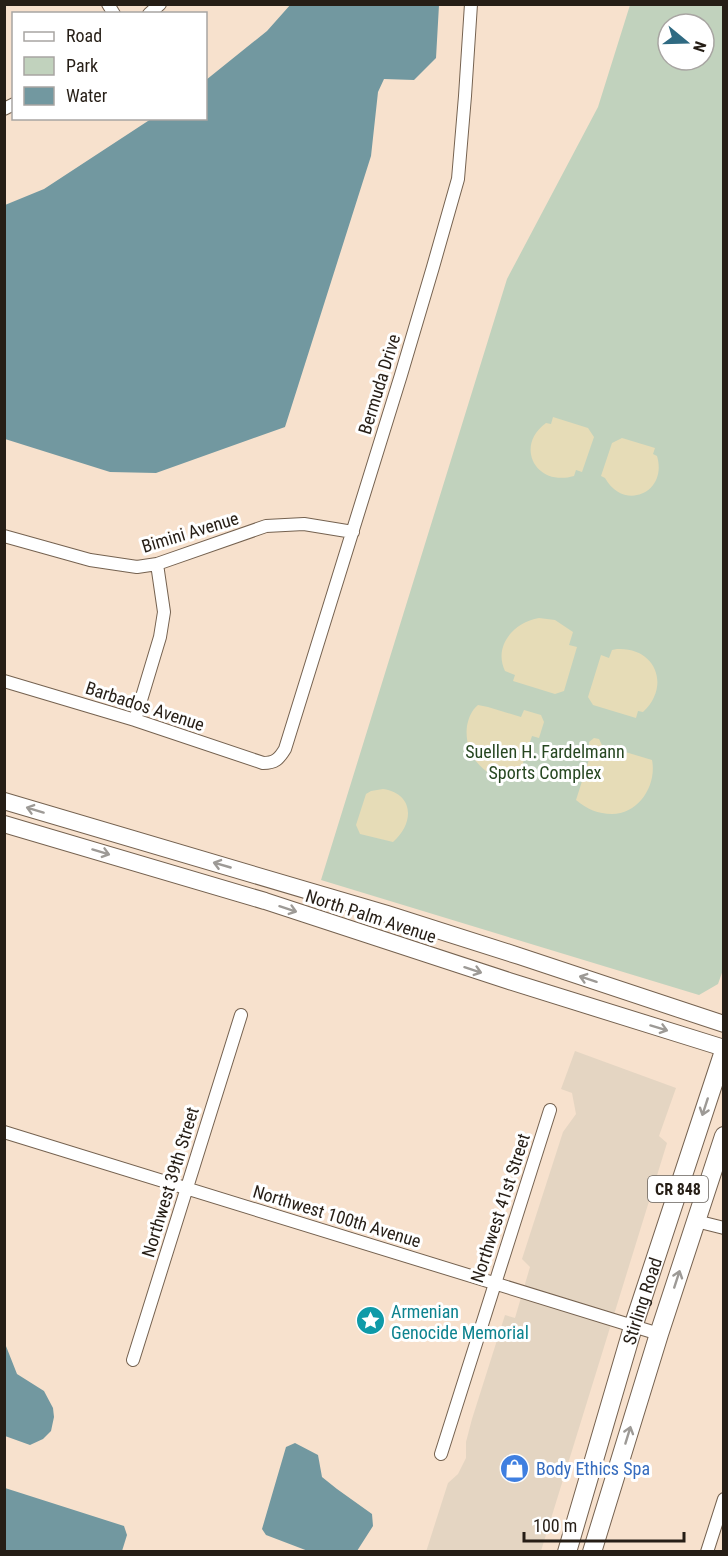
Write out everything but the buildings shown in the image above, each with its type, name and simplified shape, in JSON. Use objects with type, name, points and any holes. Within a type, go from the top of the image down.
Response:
[{"type":"main road","name":"North Palm Avenue","points":[[4,801],[398,918],[723,1024]]},
{"type":"main road","points":[[69,843],[75,822]]},
{"type":"main road","name":"North Palm Avenue","points":[[4,824],[265,902],[723,1050]]},
{"type":"main road","name":"Stirling Road","points":[[567,1551],[633,1326],[723,1050]]},
{"type":"main road","name":"Stirling Road","points":[[592,1551],[723,1136]]},
{"type":"street","name":"Bermuda Drive","points":[[274,762],[280,758],[285,749],[434,267],[458,178],[471,4]]},
{"type":"street","name":"Bimini Avenue","points":[[4,536],[90,560],[137,567],[157,564],[266,526],[304,524],[353,532]]},
{"type":"street","points":[[135,720],[160,637],[164,612],[157,564]]},
{"type":"street","name":"Barbados Avenue","points":[[4,681],[135,720],[263,763],[274,762]]},
{"type":"street","name":"Northwest 39th Street","points":[[133,1360],[241,1015]]},
{"type":"street","name":"Northwest 41st Street","points":[[441,1454],[550,1110]]},
{"type":"street","name":"Northwest 100th Avenue","points":[[4,1132],[659,1334]]},
{"type":"street","points":[[696,1221],[723,1228]]},
{"type":"street","points":[[707,1551],[723,1499]]},
{"type":"shaded area","points":[[575,1051],[676,1088],[659,1136],[667,1143],[541,1551],[426,1552],[448,1483],[458,1474],[466,1458],[466,1442],[472,1419],[505,1315],[515,1318],[530,1267],[522,1259],[563,1132],[576,1114],[572,1093],[561,1089]]},
{"type":"green space","name":"Suellen H. Fardelmann Sports Complex","points":[[630,5],[723,5],[724,967],[718,984],[699,995],[321,880],[507,279],[598,107]]},
{"type":"sand","points":[[553,417],[588,428],[594,437],[582,472],[576,470],[574,476],[561,478],[549,476],[534,462],[531,453],[536,432],[546,423],[551,424]]},
{"type":"sand","points":[[622,438],[655,448],[653,454],[657,456],[659,469],[656,480],[642,494],[633,496],[623,494],[601,476],[612,443]]},
{"type":"sand","points":[[539,618],[555,620],[573,632],[569,645],[577,647],[564,691],[555,694],[513,681],[515,675],[505,671],[502,662],[504,644],[508,637],[521,624]]},
{"type":"sand","points":[[612,650],[641,654],[650,661],[655,670],[656,691],[652,702],[643,712],[638,711],[636,718],[593,705],[588,697],[601,655],[609,658]]},
{"type":"sand","points":[[478,705],[521,717],[524,710],[541,715],[544,722],[539,738],[532,736],[518,778],[507,779],[487,772],[473,757],[467,737],[467,726],[471,714]]},
{"type":"sand","points":[[594,738],[599,739],[602,745],[652,760],[652,779],[649,788],[638,804],[622,813],[597,812],[576,800],[592,750],[589,742]]},
{"type":"sand","points":[[383,789],[401,797],[408,811],[405,827],[393,842],[360,834],[356,825],[366,794]]},
{"type":"water","points":[[291,4],[439,5],[436,58],[414,80],[384,79],[378,92],[371,156],[285,427],[156,473],[110,472],[5,439],[5,205],[44,189],[149,120],[207,120],[207,79],[267,31]]},
{"type":"water","points":[[4,1341],[17,1374],[44,1391],[53,1408],[51,1431],[43,1439],[30,1445],[5,1436]]},
{"type":"water","points":[[295,1443],[318,1455],[322,1477],[372,1514],[373,1526],[357,1551],[308,1551],[266,1535],[262,1529],[286,1447]]},
{"type":"water","points":[[5,1488],[124,1526],[127,1535],[122,1551],[5,1551]]},
{"type":"place","name":"Armenian Genocide Memorial","points":[[370,1321]]},
{"type":"place","name":"Body Ethics Spa","points":[[515,1468]]}]
